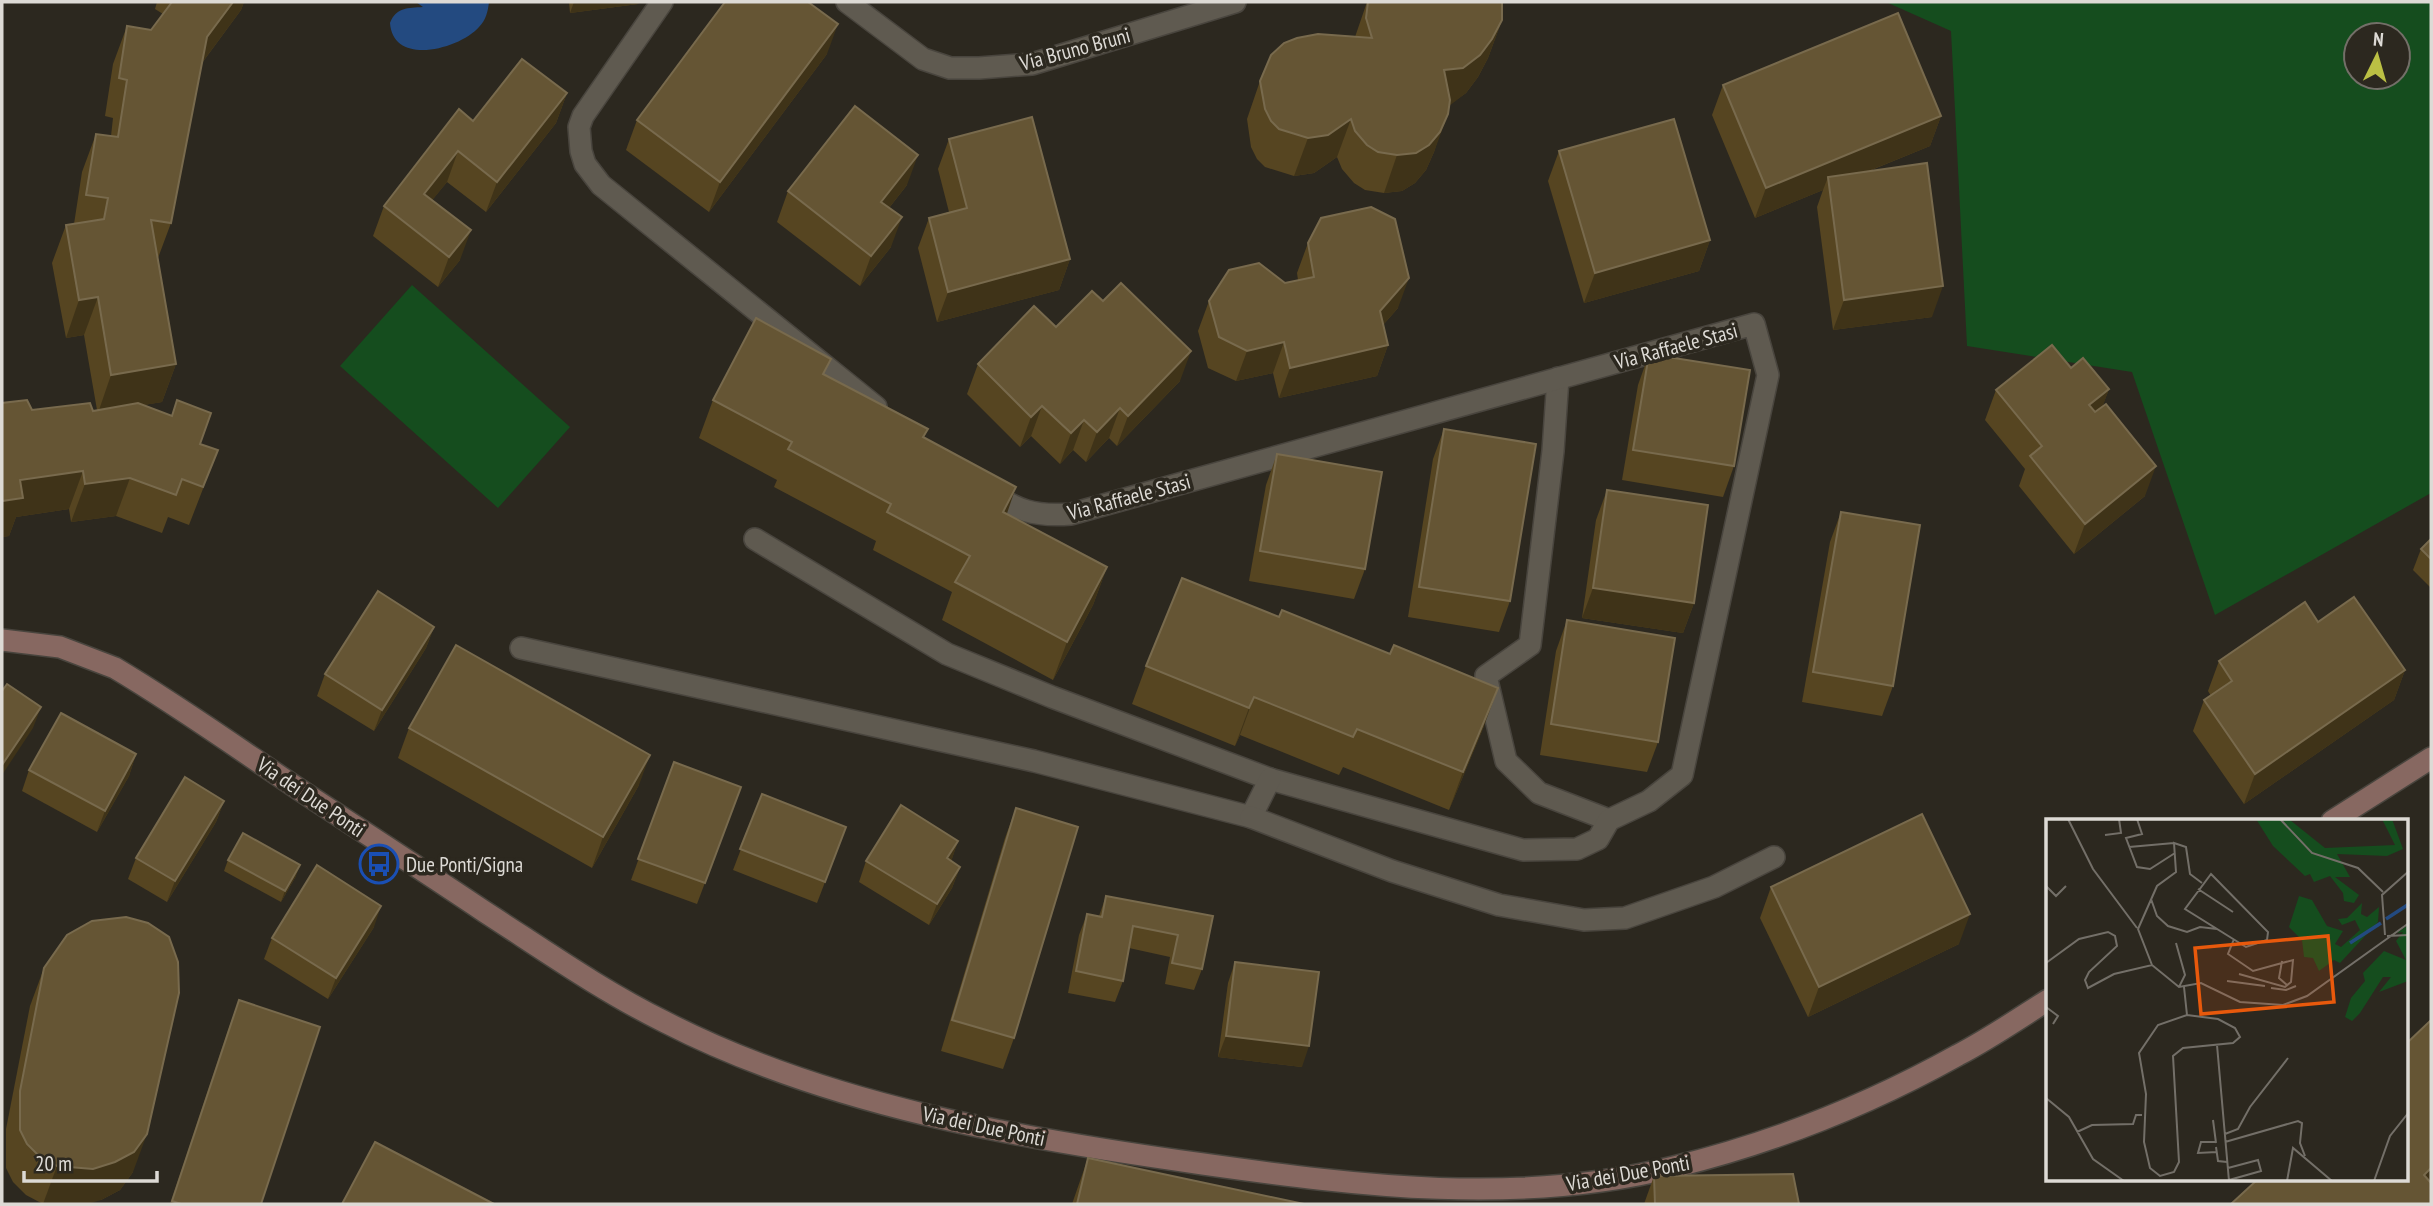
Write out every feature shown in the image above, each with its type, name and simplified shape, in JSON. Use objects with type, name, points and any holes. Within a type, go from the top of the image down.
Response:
[{"type":"street","points":[[662,2],[583,116],[579,127],[579,141],[585,164],[601,185],[896,423]]},
{"type":"street","name":"Via Bruno Bruni","points":[[846,2],[923,59],[950,68],[1032,64],[1236,2]]},
{"type":"street","name":"Via Raffaele Stasi","points":[[970,482],[1014,508],[1028,513],[1071,514],[1754,324],[1769,375],[1682,775],[1649,801],[1609,820]]},
{"type":"street","points":[[755,539],[947,654],[1052,697],[1270,779],[1523,850],[1577,849],[1598,839],[1609,820],[1539,793],[1507,761],[1486,676],[1530,645],[1553,452],[1558,378]]},
{"type":"street","name":"Via dei Due Ponti","points":[[2,640],[60,646],[115,668],[553,956],[662,1021],[727,1051],[828,1087],[912,1111],[1107,1151],[1351,1183],[1409,1187],[1514,1189],[1607,1180],[1674,1167],[1724,1152],[1864,1102],[1964,1052],[2046,1001]]},
{"type":"street","points":[[521,648],[1034,761],[1251,817],[1392,871],[1499,905],[1584,920],[1625,918],[1714,887],[1774,857]]},
{"type":"street","points":[[2335,819],[2431,758]]},
{"type":"street","points":[[1251,817],[1270,779]]},
{"type":"green space","points":[[1886,2],[2431,2],[2431,493],[2215,615],[2132,372],[1967,346],[1951,31]]},
{"type":"green space","points":[[412,285],[570,427],[498,508],[340,366]]},
{"type":"water","points":[[416,2],[489,2],[483,21],[470,35],[458,42],[428,50],[402,45],[394,37],[390,23],[399,11],[423,7]]},
{"type":"building","points":[[172,2],[233,2],[207,37],[171,223],[151,220],[176,364],[111,375],[98,297],[79,300],[66,225],[104,219],[108,198],[86,195],[96,134],[118,137],[127,80],[119,78],[127,26],[151,30]]},
{"type":"building","points":[[725,2],[808,2],[838,24],[720,182],[637,120]]},
{"type":"building","points":[[1368,2],[1502,2],[1502,20],[1480,55],[1463,68],[1444,70],[1450,100],[1448,114],[1440,132],[1429,145],[1416,153],[1397,155],[1378,152],[1367,145],[1355,131],[1351,119],[1328,135],[1308,138],[1279,129],[1265,109],[1260,81],[1271,55],[1284,43],[1318,34],[1372,38],[1366,18]]},
{"type":"building","points":[[1898,13],[1941,116],[1766,188],[1723,85]]},
{"type":"building","points":[[522,59],[567,93],[497,182],[458,151],[424,194],[471,230],[449,257],[384,206],[459,109],[473,121]]},
{"type":"building","points":[[855,106],[918,155],[881,202],[902,217],[871,256],[788,191]]},
{"type":"building","points":[[1032,117],[1070,259],[948,292],[929,218],[967,208],[949,139]]},
{"type":"building","points":[[1674,119],[1710,240],[1595,273],[1559,151]]},
{"type":"building","points":[[1927,163],[1943,286],[1844,300],[1828,177]]},
{"type":"building","points":[[1371,207],[1395,219],[1409,278],[1380,311],[1388,345],[1290,368],[1284,342],[1247,351],[1219,337],[1209,301],[1229,270],[1259,263],[1285,283],[1314,277],[1308,243],[1321,218]]},
{"type":"building","points":[[1121,283],[1191,351],[1128,416],[1120,408],[1097,432],[1084,420],[1071,433],[1042,406],[1031,417],[978,364],[1034,306],[1056,327],[1092,291],[1103,301]]},
{"type":"building","points":[[756,318],[831,359],[823,374],[928,429],[923,437],[1016,487],[1003,512],[1107,567],[1067,642],[955,582],[970,556],[887,512],[891,504],[788,449],[792,442],[713,400]]},
{"type":"building","points":[[2052,345],[2071,368],[2083,358],[2109,389],[2089,405],[2095,412],[2106,404],[2156,466],[2085,524],[2030,456],[2042,446],[1996,390]]},
{"type":"building","points":[[1649,354],[1750,370],[1734,466],[1633,450]]},
{"type":"building","points":[[27,400],[32,410],[90,403],[93,411],[138,403],[172,416],[177,400],[211,413],[200,444],[218,450],[203,487],[182,479],[176,495],[130,478],[85,484],[83,471],[20,480],[23,498],[2,501],[2,403]]},
{"type":"building","points":[[1444,429],[1536,444],[1510,601],[1419,587]]},
{"type":"building","points":[[1277,454],[1382,472],[1365,569],[1260,551]]},
{"type":"building","points":[[1607,490],[1708,505],[1694,603],[1593,588]]},
{"type":"building","points":[[1841,512],[1920,525],[1893,686],[1813,672]]},
{"type":"building","points":[[2431,539],[2431,559],[2421,549]]},
{"type":"building","points":[[1182,578],[1279,617],[1282,610],[1390,654],[1394,645],[1498,688],[1463,772],[1357,729],[1353,737],[1254,697],[1249,708],[1146,666]]},
{"type":"building","points":[[378,591],[434,627],[382,710],[325,674]]},
{"type":"building","points":[[2354,597],[2405,670],[2255,774],[2204,700],[2232,681],[2219,661],[2305,602],[2318,622]]},
{"type":"building","points":[[1567,620],[1675,638],[1658,742],[1551,724]]},
{"type":"building","points":[[456,645],[650,755],[603,837],[409,728]]},
{"type":"building","points":[[7,684],[41,707],[2,765],[2,691]]},
{"type":"building","points":[[61,713],[136,754],[105,811],[29,770]]},
{"type":"building","points":[[674,762],[741,787],[705,883],[638,859]]},
{"type":"building","points":[[185,777],[224,801],[175,881],[136,858]]},
{"type":"building","points":[[762,794],[846,827],[825,882],[740,849]]},
{"type":"building","points":[[901,805],[958,841],[947,858],[960,867],[937,904],[866,861]]},
{"type":"building","points":[[1016,808],[1078,827],[1014,1038],[952,1020]]},
{"type":"building","points":[[1922,814],[1970,914],[1819,987],[1771,887]]},
{"type":"building","points":[[243,833],[300,865],[285,891],[228,860]]},
{"type":"building","points":[[317,865],[381,906],[336,978],[272,938]]},
{"type":"building","points":[[1106,896],[1213,916],[1202,969],[1172,963],[1178,935],[1133,926],[1123,981],[1076,971],[1087,914],[1102,917]]},
{"type":"building","points":[[126,917],[148,923],[169,937],[178,962],[179,993],[147,1134],[134,1152],[115,1162],[93,1169],[57,1166],[40,1157],[27,1144],[20,1130],[20,1091],[44,968],[67,935],[92,921]]},
{"type":"building","points":[[1235,962],[1319,972],[1309,1046],[1226,1036]]},
{"type":"building","points":[[239,1000],[320,1027],[261,1204],[181,1204],[172,1201]]},
{"type":"building","points":[[2431,1020],[2431,1168],[2424,1175],[2431,1183],[2431,1204],[2231,1204],[2255,1182],[2408,1182],[2408,1042]]},
{"type":"building","points":[[375,1142],[494,1204],[342,1204]]},
{"type":"building","points":[[1088,1158],[1304,1204],[1077,1204]]},
{"type":"building","points":[[1793,1174],[1799,1204],[1655,1204],[1654,1176]]},
{"type":"place","name":"Due Ponti/Signa","points":[[379,864]]}]
